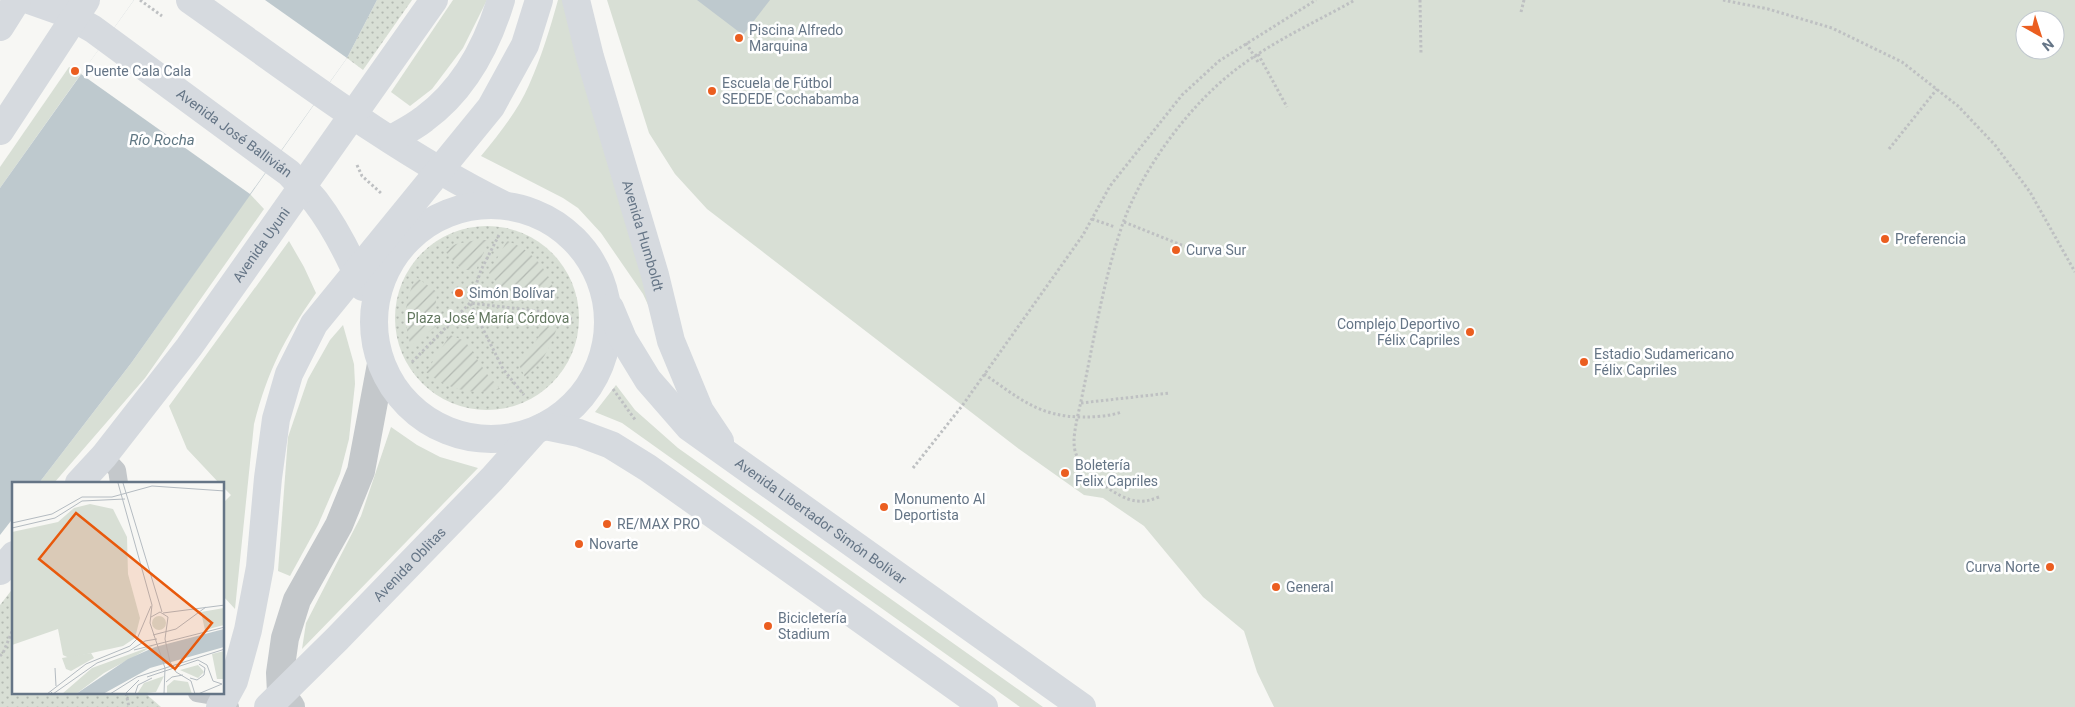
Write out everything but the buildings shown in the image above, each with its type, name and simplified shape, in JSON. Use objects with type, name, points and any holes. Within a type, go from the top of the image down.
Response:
[{"type":"main road","points":[[0,27],[18,0]]},
{"type":"main road","name":"Avenida José Ballivián","points":[[29,0],[63,12],[100,34],[281,167],[316,202],[348,254],[366,296],[374,327]]},
{"type":"main road","points":[[0,132],[86,0]]},
{"type":"main road","points":[[190,0],[368,125],[459,183],[506,206],[534,213],[558,226],[579,245],[596,268],[605,295],[609,319],[606,344],[599,368],[583,395],[566,413],[540,429],[502,438],[479,439],[447,431],[419,415],[396,392],[381,364],[376,346],[374,327],[378,292],[393,259],[417,232],[444,215],[474,206],[506,206]]},
{"type":"main road","name":"Avenida Uyuni","points":[[80,482],[104,456],[189,347],[434,0]]},
{"type":"main road","points":[[391,139],[424,119],[456,90],[487,41],[500,0]]},
{"type":"main road","points":[[225,692],[234,682],[248,630],[260,567],[268,478],[276,419],[289,374],[314,324],[491,107],[525,45],[539,0]]},
{"type":"main road","name":"Avenida Humboldt","points":[[576,0],[590,57],[655,275],[671,341],[700,411],[735,461]]},
{"type":"main road","name":"Avenida Libertador Simón Bolívar","points":[[605,295],[623,339],[648,380],[689,427],[1082,707]]},
{"type":"main road","points":[[540,429],[579,433],[611,445],[648,468],[984,707]]},
{"type":"main road","name":"Avenida Oblitas","points":[[280,702],[337,639],[540,429]]},
{"type":"main road","points":[[0,570],[12,557]]},
{"type":"street","name":"Avenida Oblitas","points":[[280,702],[280,672],[285,638],[297,600],[339,525],[360,471],[381,364]]},
{"type":"lane","points":[[104,456],[117,470],[119,482]]},
{"type":"path","points":[[913,468],[984,374],[1083,235],[1110,186],[1182,95],[1219,61],[1316,0]]},
{"type":"path","points":[[1159,497],[1148,501],[1135,501],[1121,496],[1102,484],[1085,468],[1076,455],[1074,442],[1110,269],[1124,222],[1144,179],[1173,135],[1212,90],[1283,37],[1355,0]]},
{"type":"path","points":[[1420,0],[1420,54]]},
{"type":"path","points":[[1521,12],[1524,0]]},
{"type":"path","points":[[1723,0],[1768,9],[1832,28],[1902,62],[1937,89],[1958,106],[1995,145],[2030,192],[2075,272]]},
{"type":"path","points":[[1246,43],[1258,62]]},
{"type":"path","points":[[1258,54],[1287,107]]},
{"type":"path","points":[[1889,150],[1937,89]]},
{"type":"path","points":[[1092,219],[1115,227]]},
{"type":"path","points":[[1124,222],[1190,248]]},
{"type":"path","points":[[412,362],[470,303],[481,270],[500,233]]},
{"type":"path","points":[[470,303],[546,312],[572,318]]},
{"type":"path","points":[[470,303],[503,369],[524,395]]},
{"type":"path","points":[[984,374],[1027,404],[1042,412],[1062,417],[1092,417],[1122,412]]},
{"type":"path","points":[[613,390],[639,425]]},
{"type":"path","points":[[1081,403],[1170,393]]},
{"type":"path","points":[[0,656],[4,653],[12,632]]},
{"type":"path","points":[[126,694],[129,707]]},
{"type":"green space","points":[[377,0],[412,0],[363,70],[347,58]]},
{"type":"green space","points":[[453,0],[487,0],[463,48],[432,89],[410,106],[391,92]]},
{"type":"green space","points":[[558,0],[568,0],[619,180],[650,309],[643,294],[601,233],[578,208],[563,198],[481,156],[507,122],[524,95],[541,54]]},
{"type":"green space","name":"Estadio Sudamericano Félix Capriles","points":[[607,0],[2075,0],[2075,707],[1274,707],[1257,672],[1244,631],[1203,597],[1144,526],[1103,498],[1084,495],[1019,449],[707,209],[675,174],[649,133]]},
{"type":"green space","points":[[69,67],[81,74],[0,188],[0,167]]},
{"type":"green space","points":[[250,194],[264,209],[145,378],[55,482],[40,482],[132,362]]},
{"type":"green space","name":"Plaza José María Córdova","points":[[478,226],[496,226],[522,233],[538,241],[552,253],[564,267],[572,283],[579,309],[579,327],[572,353],[564,369],[552,383],[538,395],[514,406],[496,410],[478,410],[460,406],[436,395],[410,369],[399,345],[395,327],[395,309],[399,291],[410,267],[436,241],[460,230]]},
{"type":"green space","points":[[489,240],[476,270],[462,270],[444,250],[456,244]]},
{"type":"green space","points":[[289,241],[316,293],[278,356],[265,387],[254,424],[235,609],[225,598],[225,501],[231,495],[225,489],[225,482],[218,482],[187,449],[169,406]]},
{"type":"green space","points":[[507,241],[524,250],[539,263],[549,279],[556,297],[503,290],[489,273]]},
{"type":"green space","points":[[416,277],[437,292],[435,310],[440,323],[411,346],[406,312],[409,295]]},
{"type":"green space","points":[[343,325],[354,364],[355,384],[349,439],[340,474],[318,525],[290,576],[278,571],[288,437],[308,379],[330,340]]},
{"type":"green space","points":[[544,326],[557,328],[545,355],[525,377],[517,361],[533,346]]},
{"type":"green space","points":[[450,335],[465,341],[487,374],[500,389],[481,392],[462,390],[443,383],[426,372]]},
{"type":"green space","points":[[616,385],[635,410],[678,448],[1043,707],[1020,707],[622,423],[595,412]]},
{"type":"green space","points":[[391,427],[417,445],[440,457],[478,468],[302,649],[306,623],[361,516]]},
{"type":"green space","points":[[12,590],[12,694],[146,694],[161,707],[0,707],[0,605]]},
{"type":"water","name":"Río Rocha","points":[[134,0],[377,0],[347,58],[132,362],[40,482],[12,482],[12,520],[0,535],[0,188]]},
{"type":"water","points":[[697,0],[770,0],[743,35]]},
{"type":"pier","name":"Puente Cala Cala","points":[[134,0],[265,0],[347,58],[250,194],[81,74]]},
{"type":"place","name":"Piscina Alfredo Marquina","points":[[739,38]]},
{"type":"place","name":"Puente Cala Cala","points":[[75,71]]},
{"type":"place","name":"Escuela de Fútbol SEDEDE Cochabamba","points":[[712,91]]},
{"type":"place","name":"Preferencia","points":[[1885,239]]},
{"type":"place","name":"Curva Sur","points":[[1176,250]]},
{"type":"place","name":"Simón Bolívar","points":[[459,293]]},
{"type":"place","name":"Complejo Deportivo Félix Capriles","points":[[1470,332]]},
{"type":"place","name":"Estadio Sudamericano Félix Capriles","points":[[1584,362]]},
{"type":"place","name":"Boletería Felix Capriles","points":[[1065,473]]},
{"type":"place","name":"Monumento Al Deportista","points":[[884,507]]},
{"type":"place","name":"RE/MAX PRO","points":[[607,524]]},
{"type":"place","name":"Novarte","points":[[579,544]]},
{"type":"place","name":"Curva Norte","points":[[2050,567]]},
{"type":"place","name":"General","points":[[1276,587]]},
{"type":"place","name":"Bicicletería Stadium","points":[[768,626]]}]
